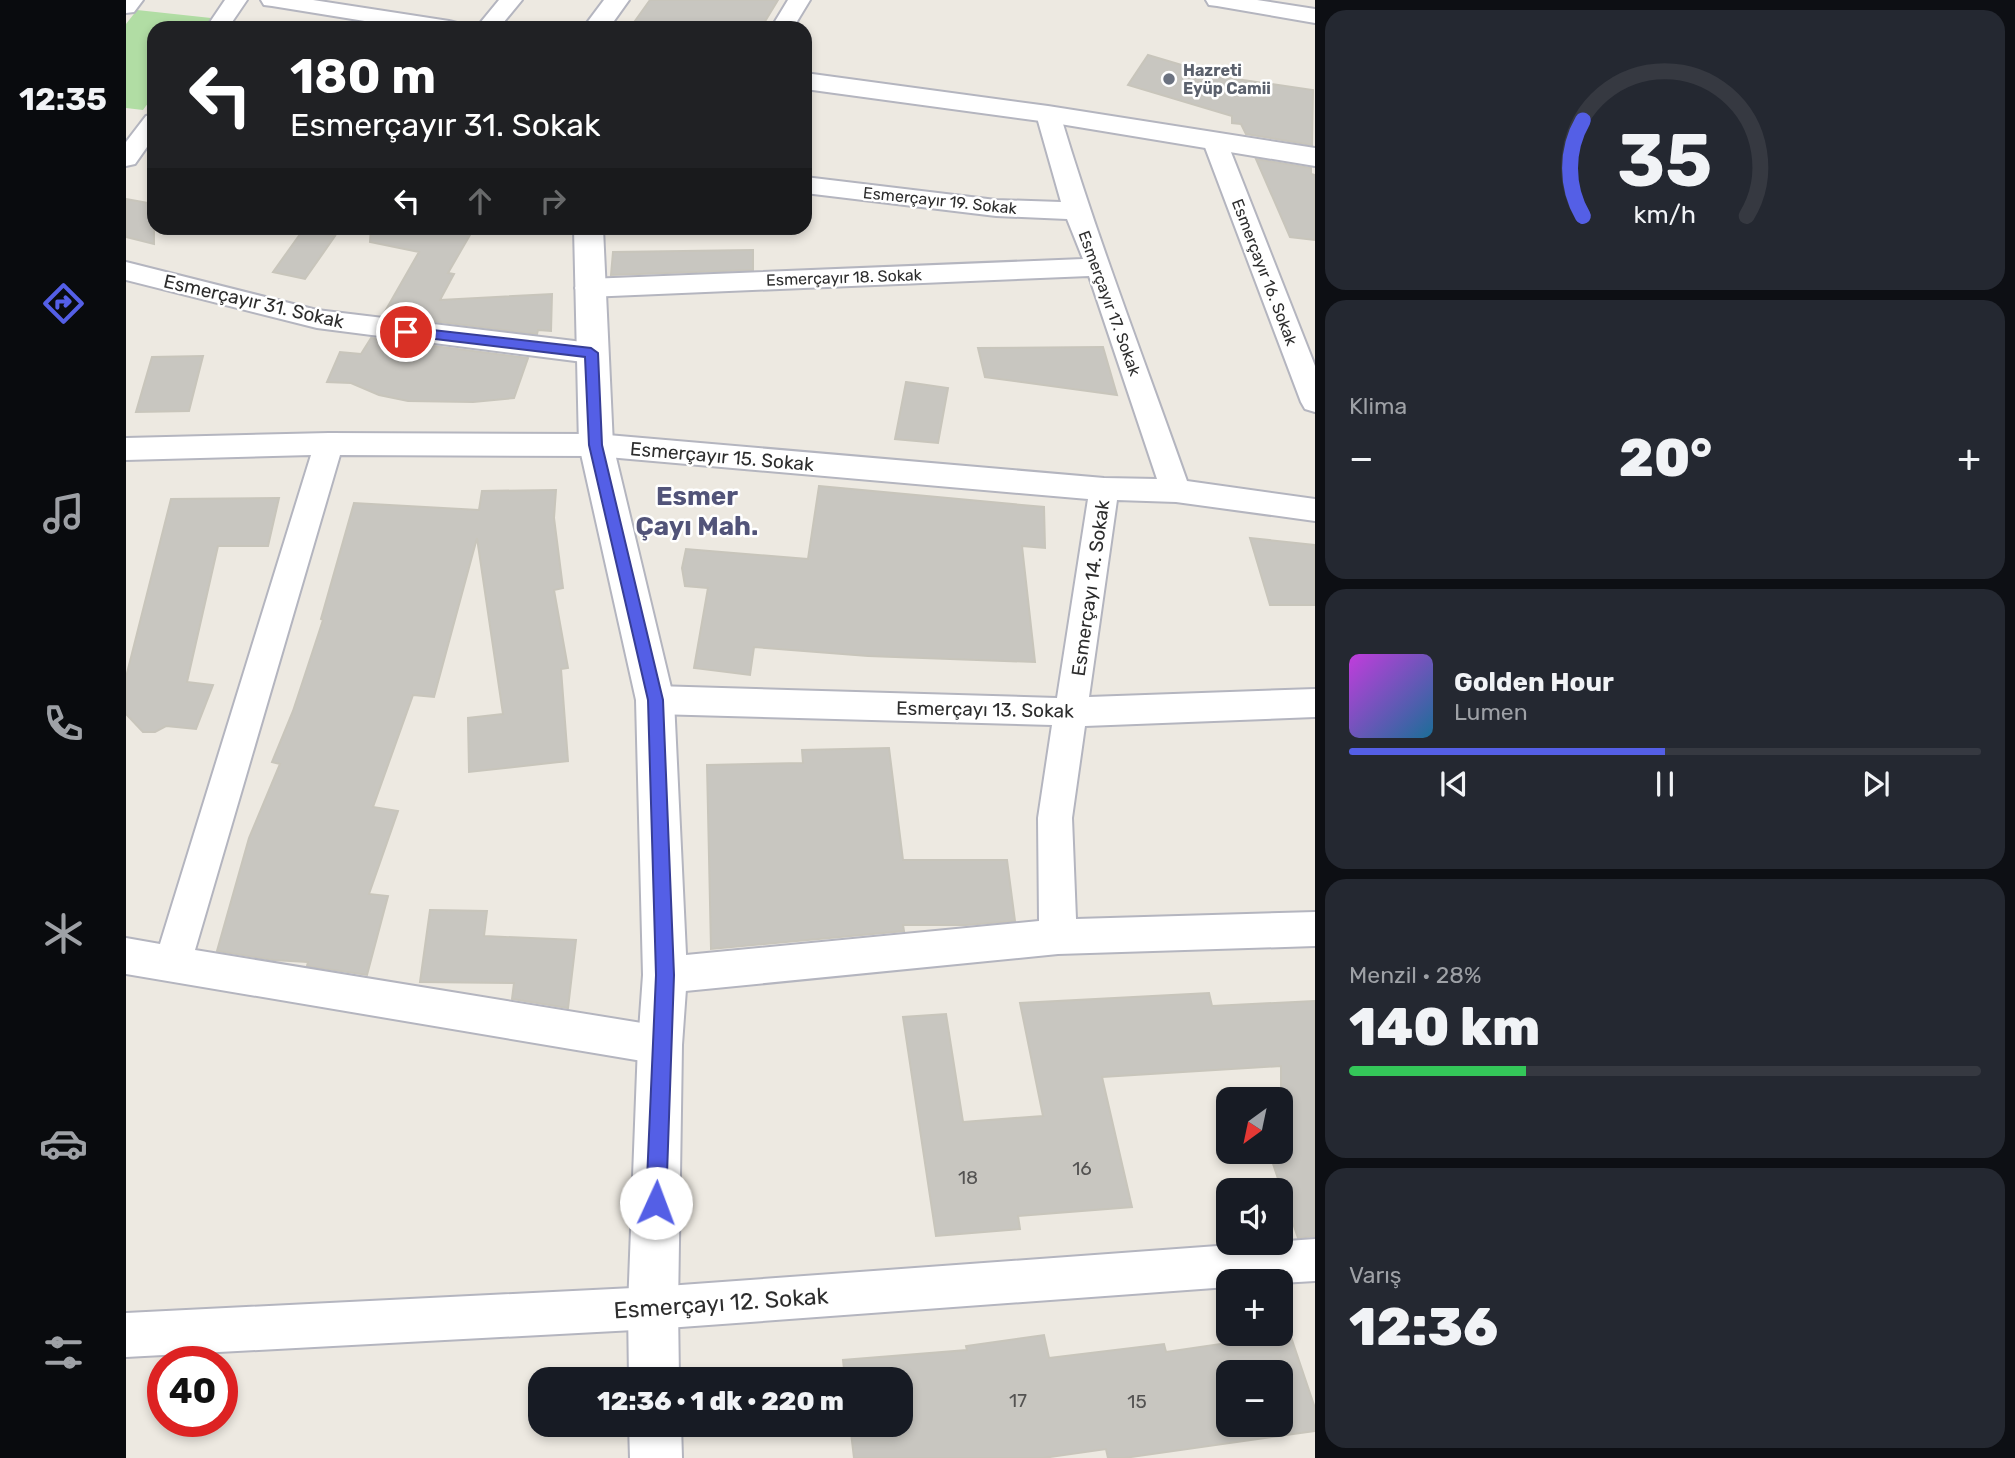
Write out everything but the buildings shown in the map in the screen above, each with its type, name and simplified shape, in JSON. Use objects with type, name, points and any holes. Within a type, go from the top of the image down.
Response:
[{"type":"street","points":[[126,7],[132,0]]},
{"type":"street","points":[[222,21],[236,0]]},
{"type":"street","points":[[272,0],[333,5],[414,21]]},
{"type":"street","points":[[493,21],[510,0]]},
{"type":"street","points":[[601,21],[617,0]]},
{"type":"street","points":[[786,21],[799,0]]},
{"type":"street","points":[[1217,0],[1315,16]]},
{"type":"street","points":[[812,82],[1048,114],[1315,157]]},
{"type":"street","name":"Esmerçayır 17. Sokak","points":[[1048,114],[1076,211],[1099,267],[1175,491]]},
{"type":"street","points":[[126,159],[146,127]]},
{"type":"street","name":"Esmerçayır 16. Sokak","points":[[1215,142],[1315,402]]},
{"type":"street","name":"Esmerçayır 19. Sokak","points":[[812,186],[996,208],[1076,211]]},
{"type":"street","points":[[587,235],[596,445],[655,700],[665,975],[660,1045],[654,1367]]},
{"type":"street","name":"Esmerçayır 18. Sokak","points":[[588,288],[1099,267]]},
{"type":"street","name":"Esmerçayır 31. Sokak","points":[[126,271],[317,319],[591,353]]},
{"type":"street","points":[[173,963],[329,444]]},
{"type":"street","name":"Esmerçayır 15. Sokak","points":[[126,449],[329,444],[596,445],[1104,489],[1175,491],[1315,510]]},
{"type":"street","name":"Esmerçayı 14. Sokak","points":[[1058,937],[1055,818],[1073,712],[1104,489]]},
{"type":"street","name":"Esmerçayı 13. Sokak","points":[[655,700],[1073,712],[1315,703]]},
{"type":"street","points":[[665,975],[1058,937],[1315,929]]},
{"type":"street","points":[[126,956],[660,1045]]},
{"type":"street","name":"Esmerçayı 12. Sokak","points":[[126,1335],[653,1308],[1315,1261]]},
{"type":"street","points":[[655,1437],[656,1458]]},
{"type":"green space","points":[[137,10],[211,18],[209,21],[147,21],[147,105],[143,110],[126,108],[126,24]]},
{"type":"place","name":"Hazreti Eyüp Camii","points":[[1169,79]]},
{"type":"district","name":"Esmer Çayı Mah.","points":[[697,511]]},
{"type":"route","points":[[406,332],[591,353],[596,445],[655,700],[665,975],[660,1045],[656,1203]]}]
